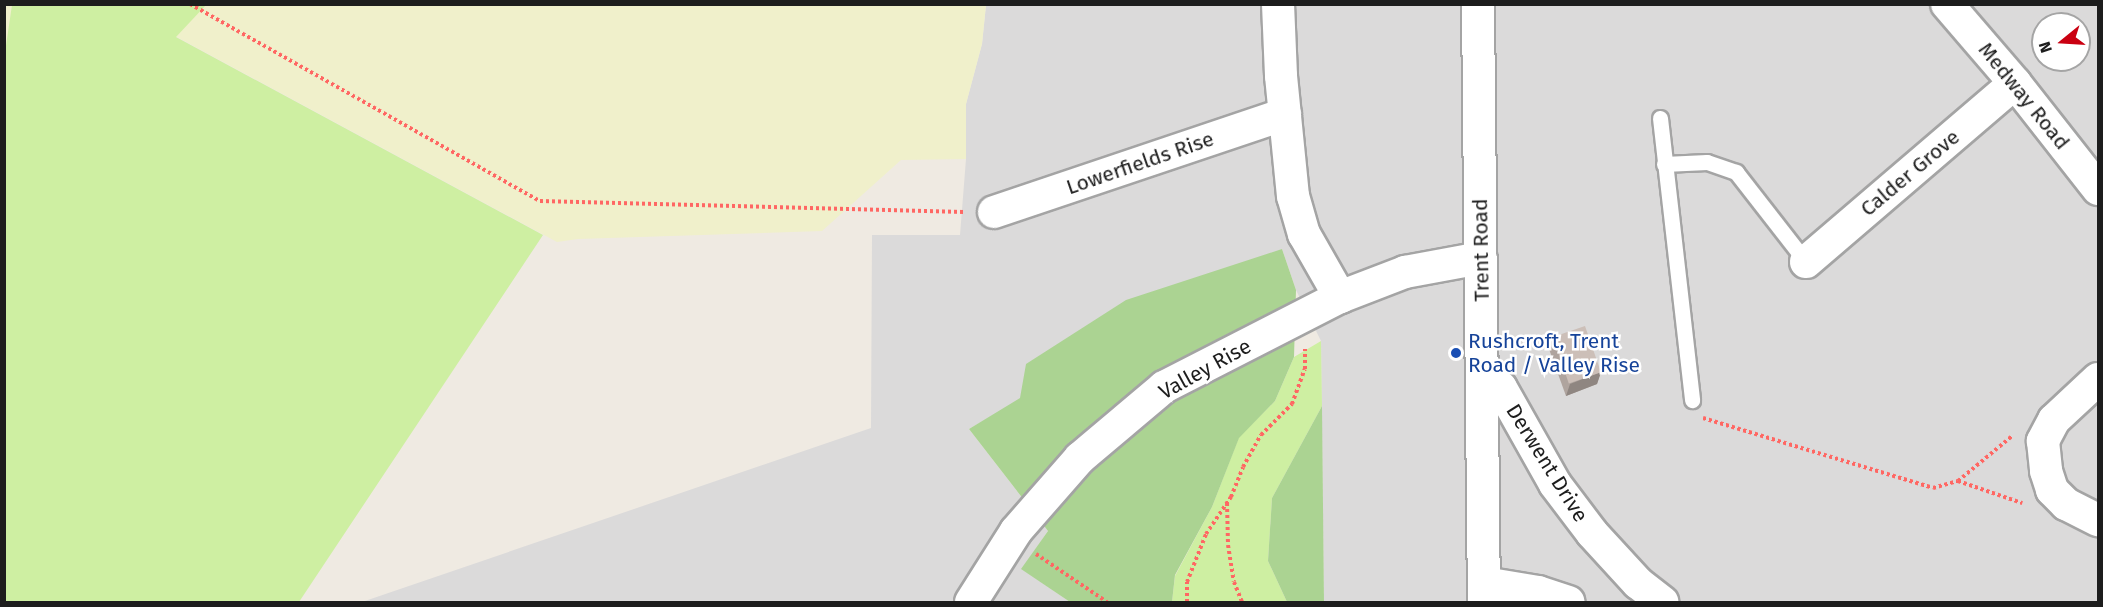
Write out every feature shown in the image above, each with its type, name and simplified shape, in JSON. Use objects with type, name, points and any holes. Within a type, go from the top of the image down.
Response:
[{"type":"street","points":[[1278,4],[1293,196],[1301,224],[1340,297]]},
{"type":"street","name":"Trent Road","points":[[1478,4],[1484,593]]},
{"type":"street","name":"Medway Road","points":[[1947,4],[2015,83],[2098,189]]},
{"type":"street","name":"Calder Grove","points":[[1806,262],[2015,83]]},
{"type":"street","name":"Lowerfields Rise","points":[[994,212],[1285,114]]},
{"type":"street","name":"Valley Rise","points":[[971,603],[1012,536],[1080,458],[1164,387],[1340,297],[1405,272],[1481,258]]},
{"type":"street","name":"Derwent Drive","points":[[1482,376],[1501,388],[1555,484],[1592,533],[1638,583],[1662,603]]},
{"type":"street","points":[[2098,379],[2055,420],[2043,441],[2046,471],[2052,490],[2066,504],[2098,520]]},
{"type":"street","points":[[1484,593],[1538,592],[1568,603]]},
{"type":"lane","points":[[1660,118],[1692,399]]},
{"type":"lane","points":[[1664,164],[1707,162],[1736,172],[1806,262]]},
{"type":"path","points":[[190,4],[540,201],[994,212]]},
{"type":"path","points":[[1187,603],[1187,582],[1206,534],[1227,503],[1261,435],[1292,404],[1305,369],[1304,315]]},
{"type":"path","points":[[1692,399],[1704,420],[1933,488],[1958,481],[2029,422],[2043,441]]},
{"type":"path","points":[[1958,481],[2049,512],[2066,504]]},
{"type":"path","points":[[1227,503],[1234,582],[1242,603]]},
{"type":"path","points":[[1012,536],[1107,603]]},
{"type":"shaded area","points":[[986,5],[2098,5],[2098,602],[1324,602],[1321,341],[1296,290],[1282,249],[969,429],[1048,531],[1022,569],[1070,602],[362,602],[871,428],[872,235],[960,235],[966,159],[966,104],[982,44]]},
{"type":"green space","points":[[206,4],[986,5],[982,44],[966,104],[966,159],[901,160],[822,231],[578,239],[557,242],[175,36]]},
{"type":"green space","points":[[5,5],[12,5],[5,59]]},
{"type":"green space","points":[[12,5],[206,5],[176,37],[543,235],[299,602],[5,602],[4,59]]},
{"type":"green space","points":[[1282,249],[1296,290],[1294,357],[1275,401],[1239,438],[1212,507],[1175,575],[1172,602],[1070,602],[1021,569],[1048,531],[969,429],[1020,398],[1026,364],[1126,300]]},
{"type":"green space","points":[[1321,341],[1322,406],[1272,498],[1268,561],[1287,602],[1172,602],[1175,576],[1212,507],[1239,437],[1275,401],[1294,357]]},
{"type":"green space","points":[[1322,406],[1324,602],[1287,602],[1268,561],[1272,498]]},
{"type":"building","points":[[1585,326],[1601,372],[1569,383],[1553,337]]},
{"type":"place","name":"Rushcroft, Trent Road / Valley Rise","points":[[1456,353]]}]
